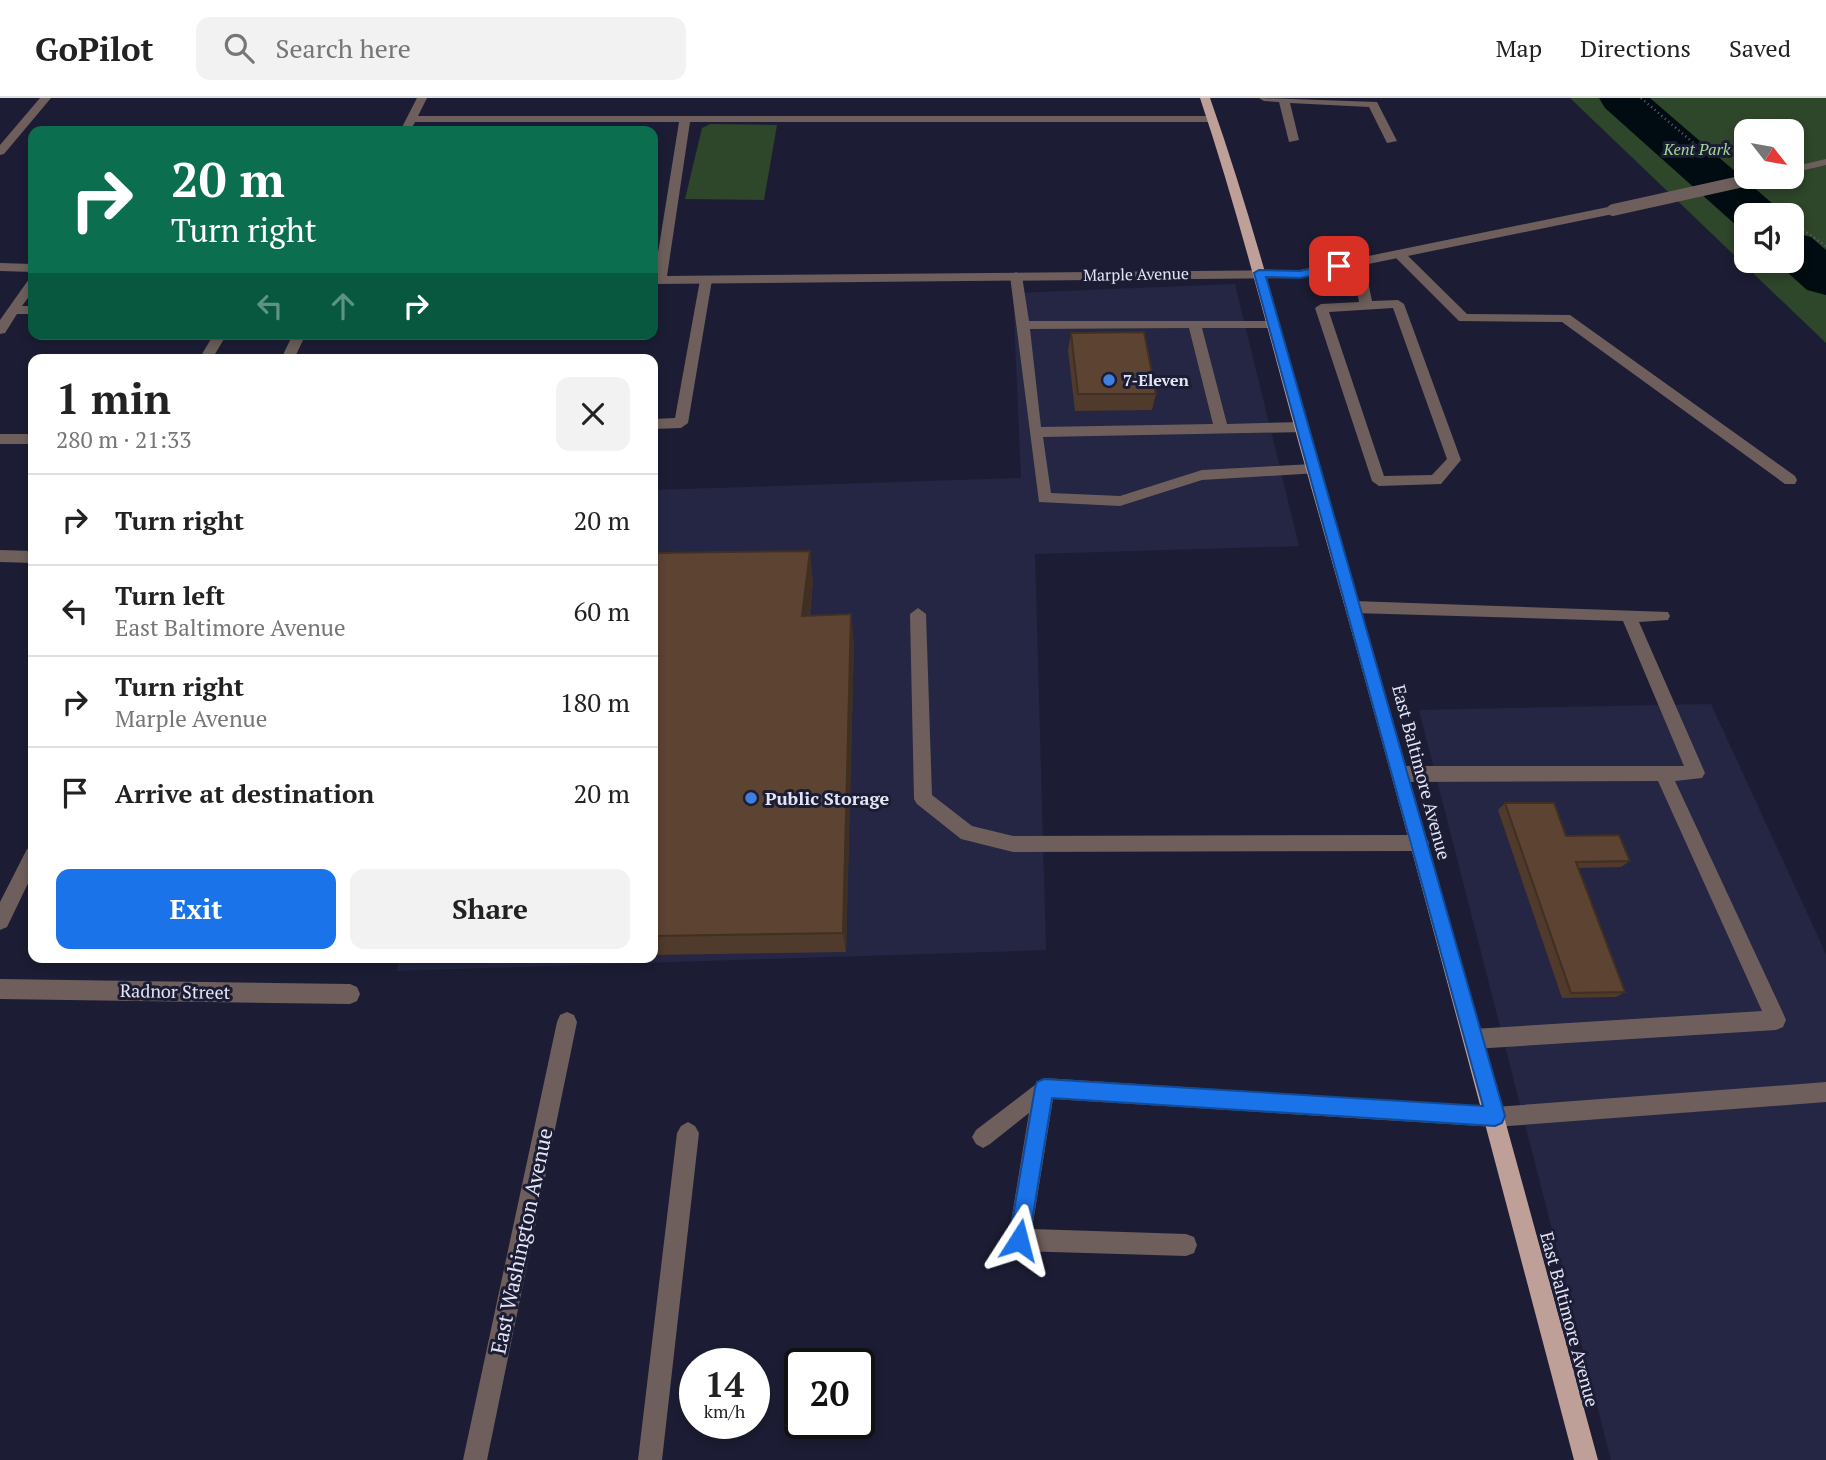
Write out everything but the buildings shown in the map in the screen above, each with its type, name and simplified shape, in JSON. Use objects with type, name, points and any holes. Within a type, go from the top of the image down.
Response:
[{"type":"main road","name":"East Baltimore Avenue","points":[[1205,98],[1238,194],[1313,470],[1401,774],[1586,1460]]},
{"type":"street","points":[[0,152],[46,98]]},
{"type":"street","points":[[408,126],[422,98]]},
{"type":"street","points":[[1264,98],[1373,104],[1391,141]]},
{"type":"street","points":[[1284,99],[1293,140]]},
{"type":"street","points":[[411,119],[1212,119]]},
{"type":"street","points":[[658,269],[685,119]]},
{"type":"street","points":[[1804,167],[1826,162]]},
{"type":"street","name":"Marple Avenue","points":[[658,280],[1300,274],[1734,183]]},
{"type":"street","points":[[1399,254],[1464,318],[1565,318],[1790,480]]},
{"type":"street","points":[[1358,262],[1366,305]]},
{"type":"street","points":[[0,267],[28,268]]},
{"type":"street","points":[[1016,276],[1044,498],[1120,501],[1202,475],[1313,470]]},
{"type":"street","points":[[658,424],[681,423],[706,280]]},
{"type":"street","points":[[0,331],[28,289]]},
{"type":"street","points":[[1398,304],[1454,460],[1436,480],[1379,481],[1321,308],[1366,305],[1398,304]]},
{"type":"street","points":[[13,310],[28,310]]},
{"type":"street","points":[[1194,324],[1221,428]]},
{"type":"street","points":[[1023,325],[1273,324]]},
{"type":"street","points":[[1035,432],[1303,427]]},
{"type":"street","points":[[0,439],[28,439]]},
{"type":"street","points":[[0,556],[28,557]]},
{"type":"street","points":[[1354,607],[1662,616]]},
{"type":"street","points":[[918,614],[923,799],[967,834],[1013,844],[1420,843]]},
{"type":"street","points":[[1401,774],[1696,773],[1628,615]]},
{"type":"street","points":[[1473,1039],[1776,1020],[1663,773]]},
{"type":"street","points":[[0,921],[28,865]]},
{"type":"street","name":"Radnor Street","points":[[0,989],[350,994]]},
{"type":"street","name":"East Washington Avenue","points":[[475,1460],[567,1022]]},
{"type":"street","points":[[1044,1088],[1019,1240],[1186,1245]]},
{"type":"street","points":[[983,1137],[1044,1088],[1495,1116],[1826,1092]]},
{"type":"street","points":[[650,1460],[688,1133]]},
{"type":"path","points":[[1804,230],[1826,246]]},
{"type":"shaded area","points":[[1235,284],[1299,546],[1035,554],[1046,950],[658,963],[658,490],[1021,478],[1013,293]]},
{"type":"shaded area","points":[[1711,704],[1826,954],[1826,1460],[1611,1460],[1419,710]]},
{"type":"shaded area","points":[[399,963],[644,963],[396,971]]},
{"type":"green space","name":"Kent Park","points":[[1570,98],[1826,98],[1826,343],[1753,273],[1804,273],[1804,203],[1734,203],[1734,255]]},
{"type":"green space","points":[[710,124],[777,125],[764,200],[685,199],[702,128]]},
{"type":"waterway","points":[[1622,98],[1741,203]]},
{"type":"waterway","points":[[1804,259],[1826,278]]},
{"type":"place","name":"7-Eleven","points":[[1109,380]]},
{"type":"place","name":"Public Storage","points":[[751,798]]},
{"type":"route","points":[[1019,1240],[1044,1088],[1495,1116],[1259,273],[1300,274],[1339,266]]}]
